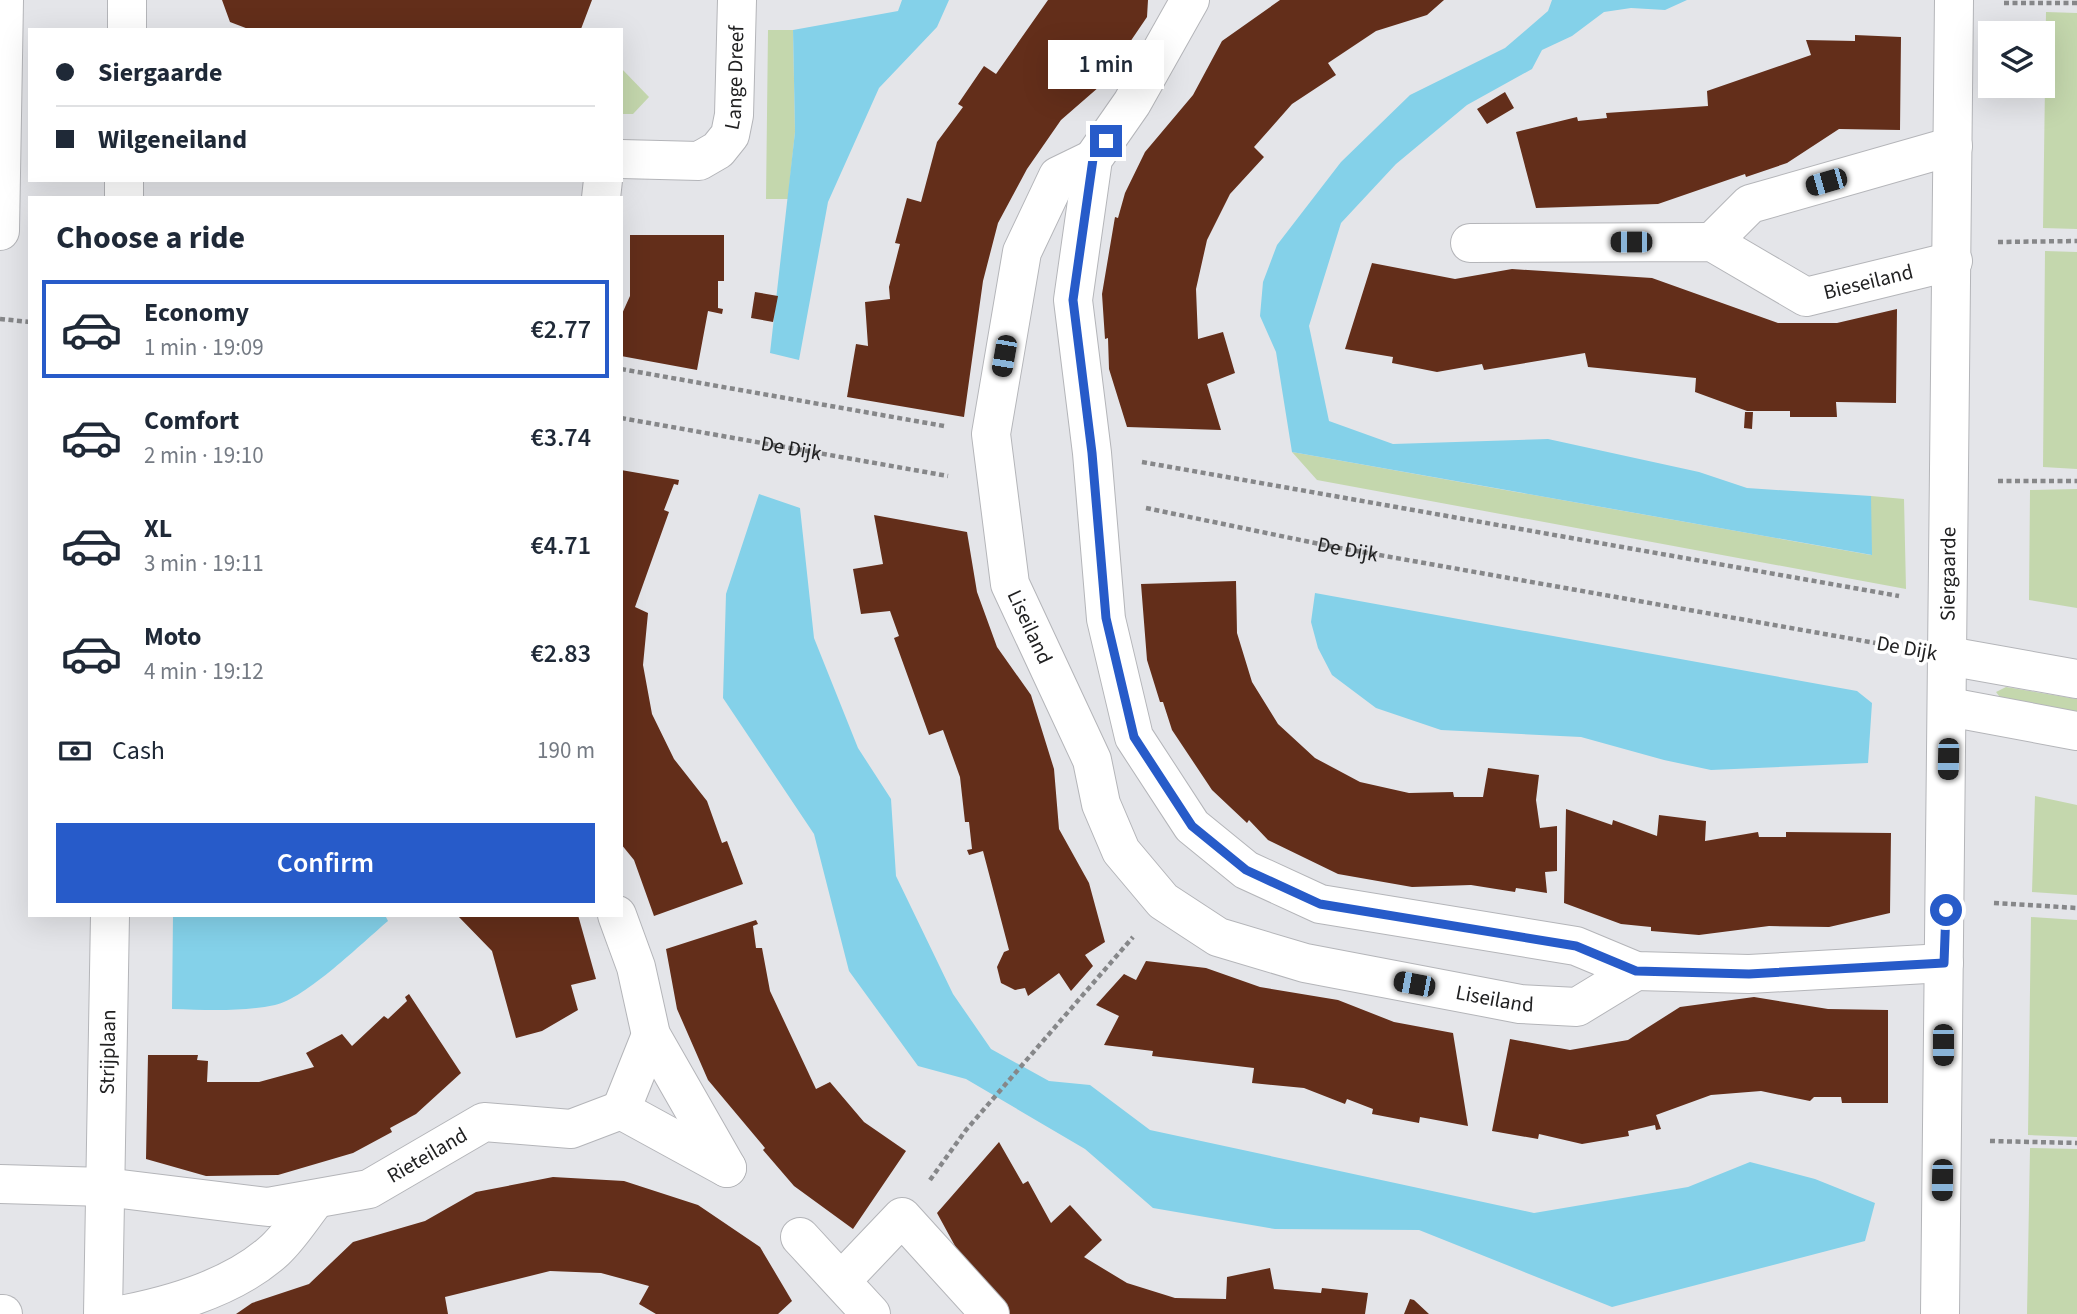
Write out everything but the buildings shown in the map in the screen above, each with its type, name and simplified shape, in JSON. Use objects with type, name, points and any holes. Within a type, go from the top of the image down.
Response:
[{"type":"street","points":[[0,231],[16,144],[4,0]]},
{"type":"street","points":[[127,0],[127,28]]},
{"type":"street","name":"Lange Dreef","points":[[623,159],[699,161],[718,150],[730,135],[734,115],[737,0]]},
{"type":"street","points":[[1190,0],[1132,103],[1093,159],[1073,300],[1092,453],[1106,618],[1134,737],[1192,826],[1246,870],[1320,904],[1576,946],[1636,971],[1749,974],[1944,963]]},
{"type":"street","name":"Siergaarde","points":[[1940,1314],[1949,707],[1954,6]]},
{"type":"street","points":[[1470,243],[1712,242],[1750,204],[1954,146]]},
{"type":"street","name":"Liseiland","points":[[1093,159],[1058,176],[1022,252],[991,434],[1010,584],[1092,760],[1101,804],[1121,851],[1163,901],[1218,937],[1305,963],[1520,1004],[1577,1007],[1636,971]]},
{"type":"street","name":"Bieseiland","points":[[1712,242],[1806,297],[1953,256]]},
{"type":"street","name":"De Dijk","points":[[1948,656],[2077,679]]},
{"type":"street","points":[[1949,707],[2077,731]]},
{"type":"street","points":[[1092,760],[1134,737]]},
{"type":"street","points":[[1305,963],[1320,904]]},
{"type":"street","name":"Strijplaan","points":[[103,1314],[110,917]]},
{"type":"street","points":[[618,917],[636,967],[651,1035],[727,1168],[621,1110],[651,1035]]},
{"type":"street","name":"Rieteiland","points":[[105,1187],[268,1207],[369,1189],[484,1122],[571,1129],[621,1110]]},
{"type":"street","points":[[0,1184],[105,1187]]},
{"type":"street","points":[[126,1314],[158,1308],[232,1279],[275,1250],[316,1199]]},
{"type":"street","points":[[842,1280],[902,1217],[990,1314]]},
{"type":"street","points":[[800,1237],[872,1314]]},
{"type":"path","points":[[1954,6],[2010,1],[2077,3]]},
{"type":"path","points":[[1953,256],[2011,239],[2077,241]]},
{"type":"path","points":[[0,319],[28,322]]},
{"type":"path","points":[[623,369],[991,434]]},
{"type":"path","name":"De Dijk","points":[[623,418],[997,485]]},
{"type":"path","points":[[1092,453],[1950,606]]},
{"type":"path","points":[[1951,495],[2000,480],[2077,481]]},
{"type":"path","name":"De Dijk","points":[[1094,497],[1334,547],[1948,656]]},
{"type":"path","points":[[902,1217],[966,1130],[1163,901]]},
{"type":"path","points":[[1946,910],[1993,903],[2077,908]]},
{"type":"path","points":[[1942,1153],[1998,1139],[2077,1143]]},
{"type":"green space","points":[[2046,12],[2077,13],[2077,229],[2043,228],[2045,98],[2055,98],[2055,21],[2046,21]]},
{"type":"green space","points":[[768,30],[793,30],[795,132],[788,199],[766,199]]},
{"type":"green space","points":[[623,70],[649,97],[633,114],[623,114]]},
{"type":"green space","points":[[2045,251],[2077,252],[2077,469],[2043,467]]},
{"type":"green space","points":[[1292,452],[1871,555],[1871,496],[1904,499],[1906,589],[1317,480]]},
{"type":"green space","points":[[2077,489],[2077,608],[2029,600],[2030,490]]},
{"type":"green space","points":[[2006,687],[2077,699],[2077,713],[2003,701],[1996,692]]},
{"type":"green space","points":[[2035,796],[2077,805],[2077,895],[2032,892]]},
{"type":"green space","points":[[2031,917],[2077,920],[2077,1137],[2028,1135]]},
{"type":"green space","points":[[2030,1148],[2077,1149],[2077,1314],[2027,1314]]},
{"type":"water","points":[[902,0],[949,0],[937,27],[879,88],[828,202],[799,360],[770,353],[795,132],[793,30],[898,11]]},
{"type":"water","points":[[1552,0],[1687,0],[1665,10],[1631,8],[1604,12],[1572,36],[1542,50],[1532,69],[1467,105],[1396,164],[1341,223],[1309,326],[1329,421],[1393,444],[1548,439],[1699,472],[1747,488],[1871,496],[1872,555],[1292,452],[1276,352],[1260,316],[1263,282],[1277,245],[1341,162],[1410,95],[1505,48],[1548,11]]},
{"type":"water","points":[[759,494],[800,508],[814,638],[858,748],[891,799],[896,876],[953,994],[991,1049],[1049,1081],[1090,1085],[1150,1130],[1534,1213],[1688,1187],[1750,1162],[1815,1179],[1875,1203],[1865,1241],[1612,1307],[1419,1230],[1275,1229],[1153,1208],[1085,1149],[966,1079],[918,1066],[849,971],[814,834],[723,698],[726,594]]},
{"type":"water","points":[[1315,593],[1857,691],[1872,703],[1868,763],[1711,770],[1581,737],[1441,730],[1376,708],[1332,675],[1318,648],[1311,622]]},
{"type":"water","points":[[173,917],[386,917],[388,921],[317,981],[287,1001],[249,1009],[172,1009]]},
{"type":"route","points":[[1106,141],[1093,159],[1073,300],[1092,453],[1106,618],[1134,737],[1192,826],[1246,870],[1320,904],[1576,946],[1636,971],[1749,974],[1944,963],[1946,910]]}]
